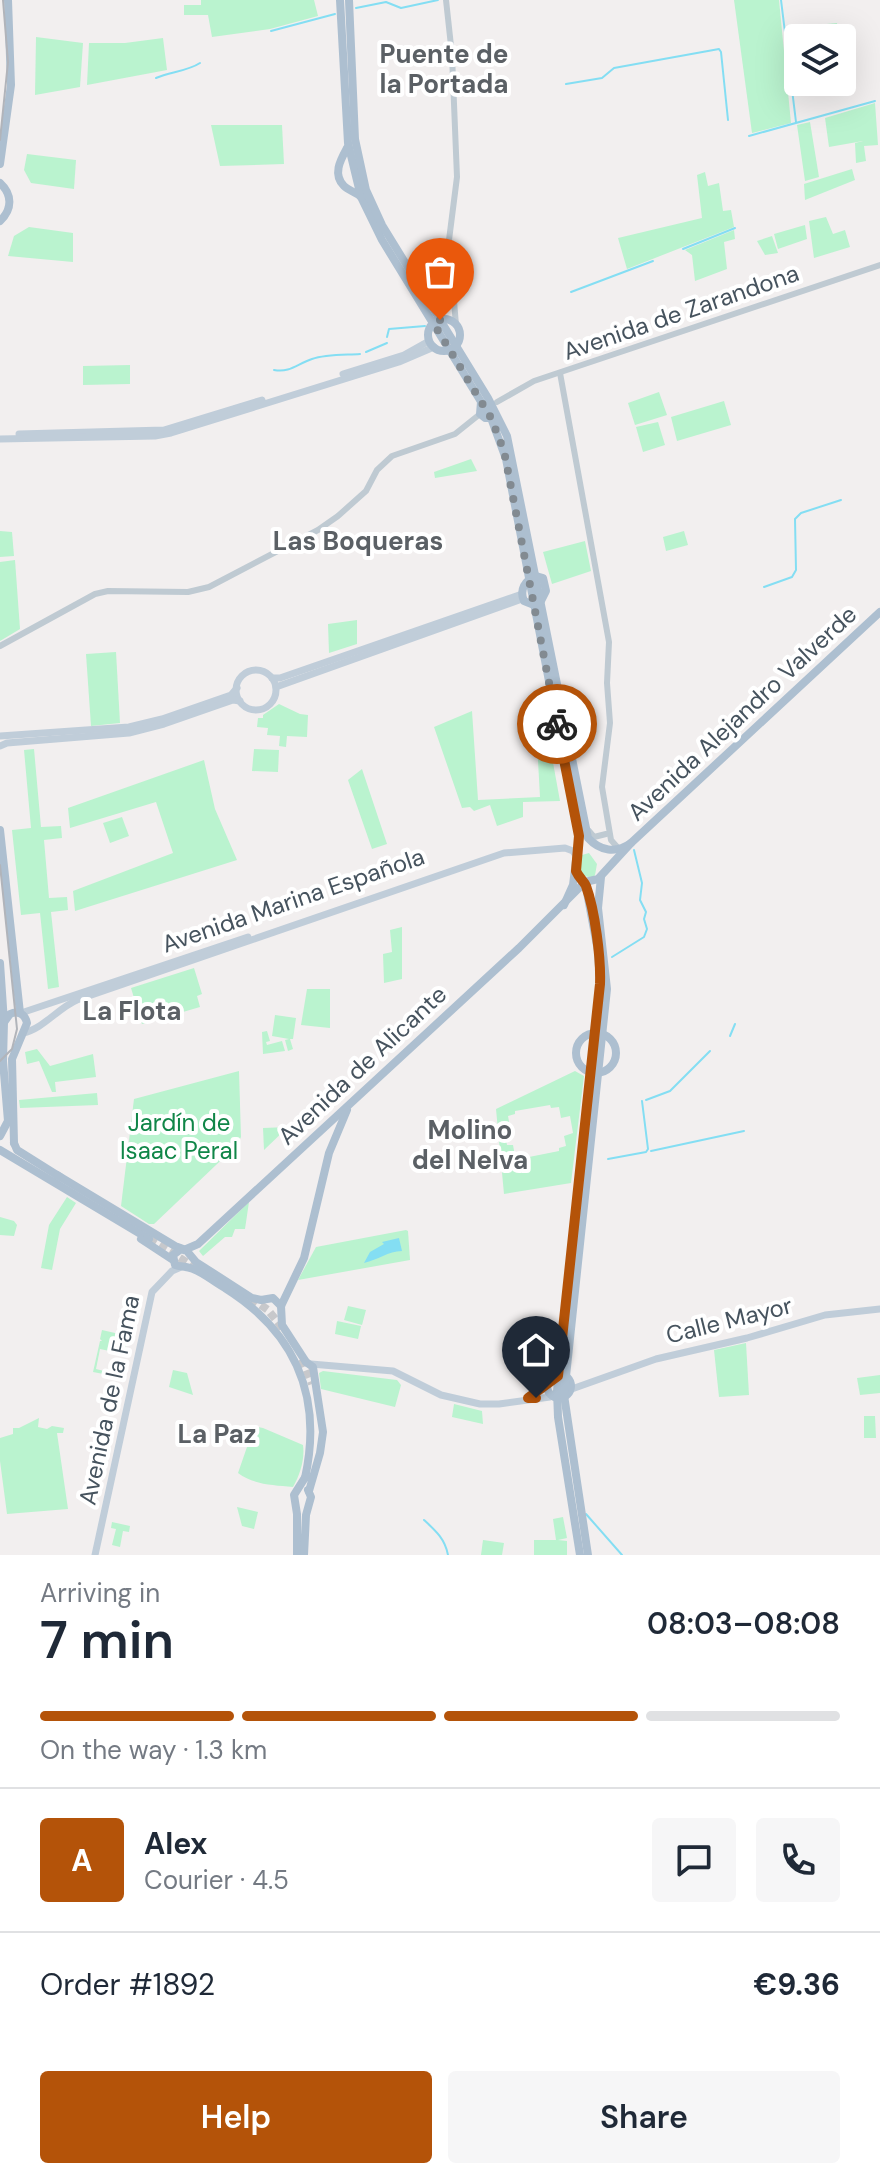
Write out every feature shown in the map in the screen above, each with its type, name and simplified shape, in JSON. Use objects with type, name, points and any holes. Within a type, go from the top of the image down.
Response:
[{"type":"main road","points":[[0,164],[11,94],[8,0]]},
{"type":"main road","points":[[340,0],[348,143],[357,193],[375,227],[439,321]]},
{"type":"main road","points":[[349,0],[354,129],[364,188],[357,193]]},
{"type":"main road","points":[[348,143],[338,175],[342,184],[357,193]]},
{"type":"main road","points":[[363,182],[382,225],[453,348],[489,401],[513,459],[533,578],[588,838],[606,850],[622,849],[631,843]]},
{"type":"main road","points":[[0,183],[7,190],[10,204],[0,221]]},
{"type":"main road","points":[[456,320],[460,334],[453,348],[443,351],[432,344],[429,331],[439,321],[456,320]]},
{"type":"main road","points":[[0,436],[164,430],[432,344]]},
{"type":"main road","points":[[489,401],[499,408],[494,416],[485,418],[479,410],[489,401]]},
{"type":"main road","points":[[276,687],[522,597],[533,578]]},
{"type":"main road","points":[[0,746],[122,729],[154,721],[231,695],[241,678],[250,671],[261,671],[272,678],[281,678],[522,597],[538,603]]},
{"type":"main road","points":[[538,603],[579,836],[576,871],[585,882],[600,971],[599,1034]]},
{"type":"main road","name":"Avenida Alejandro Valverde","points":[[631,843],[880,612]]},
{"type":"main road","points":[[0,736],[129,733],[233,700],[250,708],[263,708],[273,700],[276,687],[272,678]]},
{"type":"main road","points":[[237,688],[240,701]]},
{"type":"main road","points":[[0,830],[21,1013],[27,1023],[13,1055],[14,1141],[10,1147],[1,1146]]},
{"type":"main road","name":"Avenida Marina Española","points":[[21,1013],[503,849],[568,844],[576,842],[579,836]]},
{"type":"main road","points":[[585,882],[601,877],[631,843]]},
{"type":"main road","points":[[578,855],[585,846],[594,844]]},
{"type":"main road","name":"Avenida Marina Española","points":[[23,1033],[68,1004],[508,852],[565,848],[578,855]]},
{"type":"main road","points":[[606,850],[609,860],[607,868]]},
{"type":"main road","name":"Avenida de Alicante","points":[[566,903],[576,871]]},
{"type":"main road","points":[[580,1555],[560,1395],[607,975],[598,908],[601,877]]},
{"type":"main road","name":"Avenida de Alicante","points":[[185,1252],[201,1242],[319,1135],[585,882]]},
{"type":"main road","points":[[566,903],[581,898],[590,907]]},
{"type":"main road","points":[[0,963],[8,1123],[1,1135]]},
{"type":"main road","points":[[4,1023],[10,1014],[21,1013]]},
{"type":"main road","points":[[4,1023],[11,1034],[23,1033]]},
{"type":"main road","points":[[599,1034],[614,1042],[616,1053],[611,1065],[595,1072],[580,1066],[577,1052],[584,1038],[599,1034]]},
{"type":"main road","points":[[262,1316],[273,1319],[281,1310],[304,1258],[331,1147],[354,1099]]},
{"type":"main road","points":[[15,1123],[19,1145],[25,1155]]},
{"type":"main road","points":[[1,1135],[10,1133],[17,1149],[55,1178],[182,1267],[194,1269],[262,1316],[309,1367]]},
{"type":"main road","points":[[319,1135],[331,1147]]},
{"type":"main road","points":[[1,1146],[28,1165],[185,1252],[252,1298],[273,1298],[281,1310],[283,1327],[309,1367],[307,1397],[311,1497],[304,1555]]},
{"type":"main road","points":[[55,1178],[150,1237]]},
{"type":"main road","points":[[173,1260],[174,1252],[185,1252]]},
{"type":"main road","points":[[182,1267],[189,1263],[185,1252]]},
{"type":"main road","name":"Avenida de la Fama","points":[[95,1555],[153,1292],[172,1271],[182,1267]]},
{"type":"main road","points":[[262,1316],[260,1306],[263,1300]]},
{"type":"main road","name":"Calle Mayor","points":[[309,1367],[395,1371],[438,1394],[478,1404],[499,1404],[560,1395],[656,1359],[823,1316],[880,1309]]},
{"type":"main road","points":[[528,1398],[549,1382],[564,1376]]},
{"type":"main road","points":[[564,1376],[560,1395],[588,1555]]},
{"type":"main road","name":"Calle Mayor","points":[[564,1376],[591,1382]]},
{"type":"main road","points":[[549,1382],[547,1392],[560,1395]]},
{"type":"main road","points":[[309,1484],[314,1438],[310,1384]]},
{"type":"main road","points":[[297,1555],[294,1494],[309,1484]]},
{"type":"main road","points":[[296,1501],[302,1505],[308,1502]]},
{"type":"street","points":[[446,0],[452,55],[457,177],[449,240],[456,320]]},
{"type":"street","name":"Avenida de Zarandona","points":[[489,401],[534,381],[880,265]]},
{"type":"street","points":[[560,373],[609,642],[607,683],[610,723],[602,787],[608,832],[612,843],[622,849]]},
{"type":"street","points":[[0,646],[95,594],[108,591],[196,591],[209,587],[318,530],[366,491],[377,470],[392,456],[455,434],[480,414]]},
{"type":"street","points":[[582,811],[587,815],[591,835],[597,837],[608,832]]},
{"type":"street","points":[[594,844],[608,832]]},
{"type":"street","points":[[606,850],[608,832]]},
{"type":"green space","points":[[201,0],[314,0],[318,16],[270,29],[212,37],[208,15],[184,15],[184,5],[201,5]]},
{"type":"green space","points":[[734,0],[779,0],[784,96],[788,96],[791,123],[752,133]]},
{"type":"green space","points":[[36,37],[83,43],[80,87],[35,95]]},
{"type":"green space","points":[[163,38],[167,70],[87,85],[89,43],[125,43]]},
{"type":"green space","points":[[875,103],[878,145],[864,146],[866,161],[856,163],[855,143],[863,141],[829,147],[825,118]]},
{"type":"green space","points":[[810,122],[819,177],[805,181],[797,125]]},
{"type":"green space","points":[[211,125],[282,125],[284,164],[220,166]]},
{"type":"green space","points":[[27,154],[76,160],[74,189],[31,183],[24,170]]},
{"type":"green space","points":[[852,169],[855,180],[805,200],[804,184]]},
{"type":"green space","points":[[705,172],[708,186],[719,183],[723,211],[731,210],[734,227],[627,269],[618,238],[702,218],[697,175]]},
{"type":"green space","points":[[826,217],[833,234],[845,230],[850,247],[814,258],[809,221]]},
{"type":"green space","points":[[805,225],[807,239],[778,249],[774,234]]},
{"type":"green space","points":[[29,227],[73,233],[73,262],[8,256],[14,236]]},
{"type":"green space","points":[[734,230],[735,239],[724,242],[727,269],[695,281],[692,255],[685,250]]},
{"type":"green space","points":[[772,236],[778,253],[765,255],[757,241]]},
{"type":"green space","points":[[130,365],[130,384],[83,385],[83,366]]},
{"type":"green space","points":[[659,392],[667,415],[635,425],[628,403]]},
{"type":"green space","points":[[724,401],[731,425],[677,441],[671,417]]},
{"type":"green space","points":[[658,422],[665,445],[643,452],[636,427]]},
{"type":"green space","points":[[471,459],[477,471],[435,478],[434,472]]},
{"type":"green space","points":[[0,531],[12,532],[14,556],[0,557]]},
{"type":"green space","points":[[684,531],[688,545],[666,551],[663,537]]},
{"type":"green space","points":[[585,541],[591,571],[552,584],[543,552]]},
{"type":"green space","points":[[15,560],[20,629],[0,641],[0,562]]},
{"type":"green space","points":[[357,620],[357,644],[329,653],[328,624]]},
{"type":"green space","points":[[116,652],[120,723],[91,726],[86,654]]},
{"type":"green space","points":[[279,704],[308,715],[307,737],[287,736],[286,747],[279,746],[280,736],[267,735],[268,728],[257,727],[258,718],[263,718]]},
{"type":"green space","points":[[535,706],[539,706],[544,713],[560,801],[523,802],[523,817],[497,826],[490,805],[474,811],[470,807],[462,808],[434,727],[472,711],[478,800],[540,797]]},
{"type":"green space","points":[[34,749],[41,827],[61,826],[62,838],[44,840],[49,898],[67,897],[68,910],[51,912],[59,987],[48,989],[40,913],[21,915],[12,830],[31,828],[24,750]]},
{"type":"green space","points":[[254,749],[279,750],[278,772],[252,771]]},
{"type":"green space","points":[[204,760],[215,809],[237,860],[75,911],[73,891],[173,853],[156,802],[70,828],[68,808]]},
{"type":"green space","points":[[362,769],[387,844],[372,849],[348,780]]},
{"type":"green space","points":[[122,817],[129,836],[110,843],[103,823]]},
{"type":"green space","points":[[589,853],[597,864],[592,878],[581,875],[582,855]]},
{"type":"green space","points":[[402,927],[402,979],[384,983],[383,954],[392,952],[390,930]]},
{"type":"green space","points":[[194,968],[202,994],[197,996],[200,1007],[142,1024],[131,988]]},
{"type":"green space","points":[[307,989],[330,989],[330,1028],[301,1025]]},
{"type":"green space","points":[[275,1015],[296,1018],[293,1039],[290,1039],[293,1049],[288,1051],[285,1040],[289,1039],[272,1036]]},
{"type":"green space","points":[[267,1031],[270,1041],[266,1042],[267,1045],[282,1041],[285,1051],[263,1054],[262,1032]]},
{"type":"green space","points":[[37,1049],[50,1066],[93,1054],[96,1077],[55,1082],[56,1092],[52,1092],[39,1061],[27,1064],[25,1052]]},
{"type":"green space","name":"Jardín de Isaac Peral","points":[[239,1071],[241,1137],[237,1145],[154,1224],[121,1206],[134,1099]]},
{"type":"green space","points":[[575,1071],[584,1076],[571,1183],[504,1194],[496,1109]],"holes":[[[550,1105],[551,1108],[559,1107],[561,1118],[570,1116],[573,1133],[564,1136],[566,1146],[559,1148],[559,1151],[524,1158],[523,1155],[515,1156],[513,1145],[507,1145],[504,1128],[510,1127],[508,1116],[515,1114],[515,1111]]]},
{"type":"green space","points":[[97,1093],[98,1105],[20,1108],[19,1100]]},
{"type":"green space","points":[[288,1127],[264,1150],[263,1128]]},
{"type":"green space","points":[[67,1197],[76,1203],[60,1229],[52,1270],[41,1268],[49,1225]]},
{"type":"green space","points":[[249,1202],[245,1229],[235,1229],[232,1237],[225,1237],[203,1256],[199,1251]]},
{"type":"green space","points":[[0,1217],[17,1225],[14,1236],[0,1235]]},
{"type":"green space","points":[[406,1230],[410,1260],[298,1280],[316,1247]]},
{"type":"green space","points":[[348,1306],[366,1310],[362,1325],[344,1320]]},
{"type":"green space","points":[[337,1321],[361,1326],[358,1339],[335,1334]]},
{"type":"green space","points":[[102,1330],[128,1336],[124,1354],[100,1349],[96,1369],[119,1377],[93,1372]]},
{"type":"green space","points":[[746,1343],[749,1395],[719,1397],[714,1350]]},
{"type":"green space","points":[[173,1370],[187,1373],[193,1395],[169,1387]]},
{"type":"green space","points":[[319,1373],[397,1380],[401,1385],[395,1407],[321,1389]]},
{"type":"green space","points":[[880,1375],[880,1393],[860,1395],[857,1378]]},
{"type":"green space","points":[[454,1404],[482,1411],[483,1424],[452,1417]]},
{"type":"green space","points":[[864,1416],[875,1416],[876,1438],[864,1438]]},
{"type":"green space","points":[[39,1418],[38,1427],[64,1428],[63,1433],[57,1433],[68,1509],[7,1514],[0,1438],[13,1434],[13,1428]]},
{"type":"green space","points":[[248,1425],[303,1445],[301,1467],[293,1487],[257,1482],[238,1473],[247,1447],[243,1429]]},
{"type":"green space","points":[[237,1507],[258,1512],[254,1529],[242,1526]]},
{"type":"green space","points":[[563,1517],[567,1538],[558,1540],[567,1541],[567,1555],[534,1555],[534,1540],[556,1540],[553,1519]]},
{"type":"green space","points":[[112,1522],[130,1526],[129,1532],[123,1531],[120,1547],[112,1545],[116,1529],[111,1528]]},
{"type":"green space","points":[[483,1540],[504,1543],[502,1555],[481,1555]]},
{"type":"water","points":[[399,1238],[402,1251],[364,1263],[370,1252],[384,1244],[382,1242]]},
{"type":"waterway","points":[[356,8],[386,2],[401,8],[438,0]]},
{"type":"waterway","points":[[781,0],[796,122]]},
{"type":"waterway","points":[[271,31],[335,14]]},
{"type":"waterway","points":[[566,84],[602,78],[614,68],[719,49],[728,120]]},
{"type":"waterway","points":[[156,78],[200,63]]},
{"type":"waterway","points":[[749,136],[875,101]]},
{"type":"waterway","points":[[683,249],[735,228]]},
{"type":"waterway","points":[[571,292],[653,261]]},
{"type":"waterway","points":[[387,337],[389,329],[425,326]]},
{"type":"waterway","points":[[366,352],[387,343]]},
{"type":"waterway","points":[[274,370],[289,369],[323,356],[360,354]]},
{"type":"waterway","points":[[764,587],[792,577],[796,570],[795,519],[801,513],[841,500]]},
{"type":"waterway","points":[[612,957],[644,937],[647,929],[644,919],[646,912],[640,900],[642,883],[634,850]]},
{"type":"waterway","points":[[730,1036],[735,1024]]},
{"type":"waterway","points":[[646,1100],[670,1091],[710,1051]]},
{"type":"waterway","points":[[608,1159],[646,1152],[648,1149],[642,1101]]},
{"type":"waterway","points":[[651,1151],[744,1131]]},
{"type":"waterway","points":[[586,1514],[622,1555]]},
{"type":"waterway","points":[[424,1520],[442,1540],[448,1555]]},
{"type":"tunnel","points":[[149,1239],[196,1268]]},
{"type":"tunnel","points":[[251,1298],[268,1310],[284,1330]]},
{"type":"tunnel","points":[[302,1359],[312,1384]]},
{"type":"tram line","points":[[0,140],[8,62],[3,0]]},
{"type":"tram line","points":[[0,865],[17,1029],[12,1049],[0,1061]]},
{"type":"way so far","points":[[440,320],[434,324],[491,418],[504,451],[557,724]]},
{"type":"district","name":"Puente de la Portada","points":[[444,69]]},
{"type":"district","name":"Las Boqueras","points":[[358,541]]},
{"type":"district","name":"La Flota","points":[[132,1011]]},
{"type":"district","name":"Molino del Nelva","points":[[470,1145]]},
{"type":"district","name":"La Paz","points":[[217,1434]]},
{"type":"route","points":[[536,1398],[528,1398],[558,1376],[600,984],[598,951],[585,882],[576,871],[579,836],[557,724]]}]
